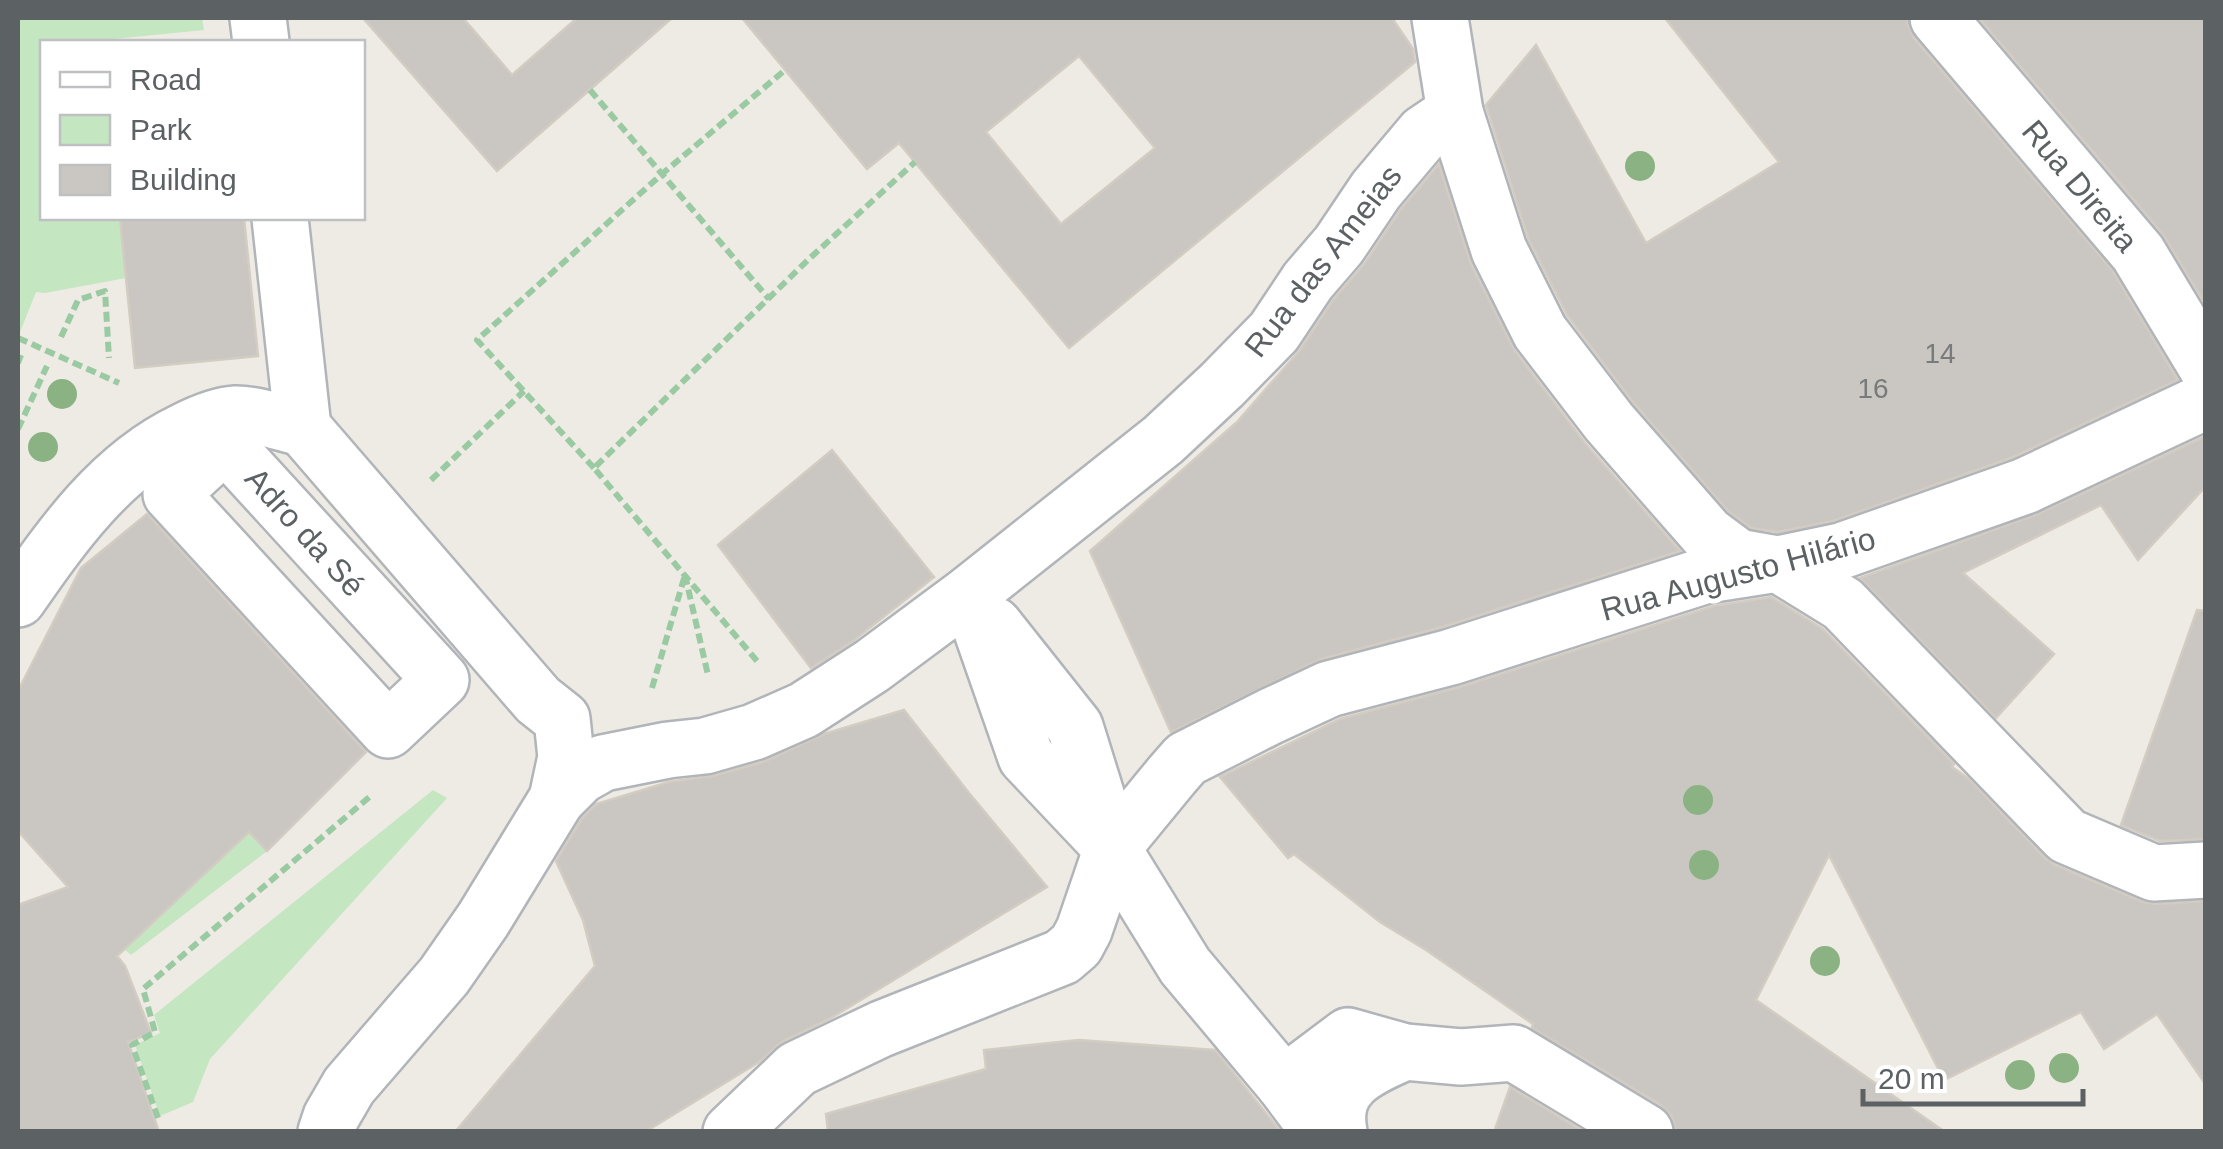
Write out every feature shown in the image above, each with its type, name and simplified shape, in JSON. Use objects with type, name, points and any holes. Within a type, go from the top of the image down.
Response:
[{"type":"street","points":[[1440,18],[1455,112],[1499,250],[1540,332],[1609,422],[1707,534],[1738,557],[1778,564],[1842,604],[2066,836],[2154,873],[2206,870]]},
{"type":"street","name":"Rua Direita","points":[[1938,18],[2138,253],[2206,366]]},
{"type":"street","name":"Rua das Ameias","points":[[557,798],[580,776],[603,762],[705,746],[754,732],[804,710],[872,666],[969,594],[1163,440],[1222,385],[1274,332],[1376,190],[1424,133],[1455,112]]},
{"type":"street","points":[[18,598],[62,535],[108,484],[164,440],[206,420],[237,414],[304,428],[280,220]]},
{"type":"street","name":"Rua Augusto Hilário","points":[[731,1132],[798,1068],[881,1029],[1062,956],[1076,945],[1112,848],[1186,759],[1208,747],[1329,689],[1452,658],[1707,575],[1841,550],[2026,486],[2206,402]]},
{"type":"street","name":"Adro da Sé","points":[[304,428],[550,709]]},
{"type":"street","name":"Adro da Sé","points":[[225,444],[441,680],[388,730],[171,494],[225,444]]},
{"type":"street","points":[[969,594],[1026,757],[1112,848],[1185,966],[1288,1108],[1320,1132]]},
{"type":"street","points":[[550,709],[600,738],[668,750]]},
{"type":"street","points":[[326,1132],[350,1086],[464,948],[557,798],[566,757],[550,709]]},
{"type":"street","points":[[1288,1108],[1348,1036],[1405,1052],[1460,1057],[1514,1054],[1645,1132]]},
{"type":"street","points":[[1339,1132],[1336,1115],[1346,1090],[1364,1070],[1405,1052]]},
{"type":"path","points":[[758,662],[594,468],[477,340],[662,174],[786,70]]},
{"type":"path","points":[[590,90],[770,299]]},
{"type":"path","points":[[594,468],[915,162]]},
{"type":"path","points":[[61,337],[78,300],[104,291],[109,358]]},
{"type":"path","points":[[18,338],[119,383]]},
{"type":"path","points":[[18,429],[47,366]]},
{"type":"path","points":[[386,522],[524,391]]},
{"type":"path","points":[[655,675],[685,574]]},
{"type":"path","points":[[685,574],[709,678]]},
{"type":"path","points":[[158,1118],[132,1044],[155,1032],[143,989],[382,788]]},
{"type":"green space","points":[[18,18],[202,18],[204,30],[104,40],[40,40],[40,220],[120,220],[126,278],[36,292],[18,337]]},
{"type":"green space","points":[[433,790],[447,798],[210,1059],[193,1102],[160,1116],[135,1045],[160,1033],[154,1015]]},
{"type":"green space","points":[[249,832],[267,851],[131,955],[124,949]]},
{"type":"building","points":[[363,18],[463,18],[512,75],[577,18],[672,18],[497,171]]},
{"type":"building","points":[[742,18],[1392,18],[1413,49],[1415,62],[1069,348],[899,143],[867,169]],"holes":[[[1079,56],[1155,148],[1061,224],[986,132]]]},
{"type":"building","points":[[1665,18],[1908,18],[1914,38],[2113,271],[2178,380],[2013,457],[1833,521],[1778,532],[1751,528],[1728,511],[1633,402],[1567,315],[1528,238],[1486,105],[1536,45],[1646,243],[1779,162]]},
{"type":"building","points":[[1979,18],[2206,18],[2206,305],[2162,233]]},
{"type":"building","points":[[1439,164],[1471,264],[1515,351],[1585,443],[1680,551],[1442,627],[1321,659],[1171,732],[1090,551],[1237,422],[1300,350],[1401,209]]},
{"type":"building","points":[[120,220],[244,220],[258,356],[135,368]]},
{"type":"building","points":[[2206,436],[2206,486],[2138,560],[2101,505],[1963,573],[2054,654],[1996,718],[1860,578],[2035,515]]},
{"type":"building","points":[[832,450],[934,577],[853,641],[811,668],[718,545]]},
{"type":"building","points":[[147,514],[366,752],[267,851],[249,832],[117,956],[125,966],[151,1033],[128,1042],[159,1132],[18,1132],[18,905],[68,887],[18,831],[18,691],[81,568]]},
{"type":"building","points":[[1771,597],[1823,629],[1954,764],[1952,767],[1969,779],[2055,865],[2143,902],[2206,901],[2206,1085],[2157,1014],[2104,1049],[2081,1012],[1944,1080],[1829,855],[1756,1000],[1945,1132],[1676,1132],[1672,1116],[1661,1105],[1532,1028],[1533,1024],[1380,922],[1294,854],[1288,858],[1220,777],[1340,719],[1460,687],[1714,606]]},
{"type":"building","points":[[2197,610],[2206,611],[2206,839],[2160,841],[2121,825]]},
{"type":"building","points":[[904,710],[1047,887],[831,1018],[783,1041],[759,1062],[645,1132],[455,1132],[595,966],[583,920],[556,861],[582,818],[596,804],[669,782],[713,776],[763,762],[824,734]]},
{"type":"building","points":[[1079,1040],[1215,1050],[1281,1132],[828,1132],[826,1114],[986,1069],[984,1050]]},
{"type":"building","points":[[1510,1087],[1584,1132],[1494,1132]]}]
